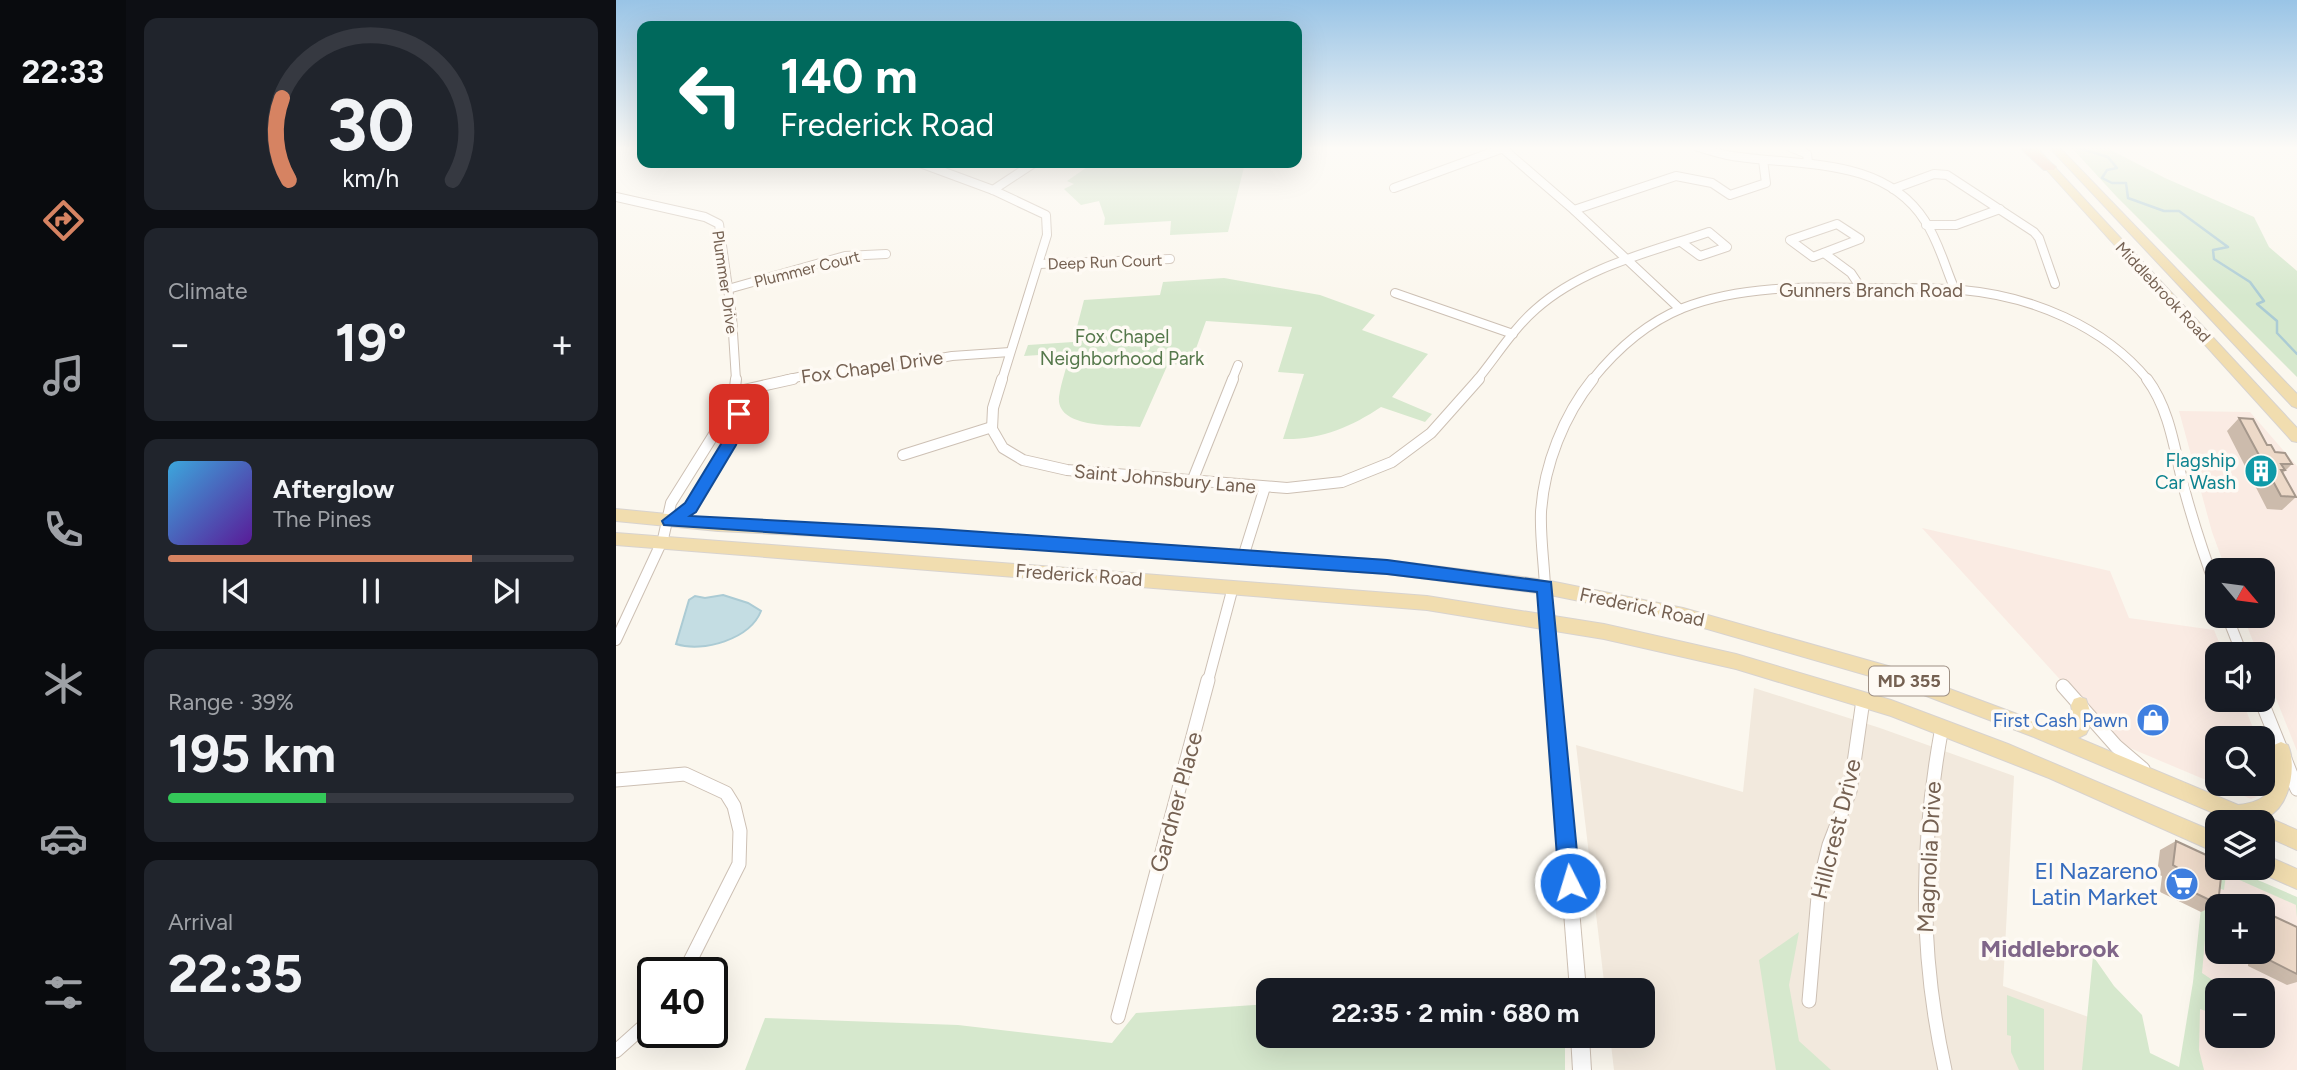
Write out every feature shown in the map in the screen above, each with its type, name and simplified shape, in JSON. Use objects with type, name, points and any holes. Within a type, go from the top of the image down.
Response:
[{"type":"main road","name":"Middlebrook Road","points":[[2077,197],[2290,421],[2297,437]]},
{"type":"main road","name":"Middlebrook Road","points":[[2101,197],[2297,403]]},
{"type":"main road","name":"Frederick Road","points":[[616,516],[1243,557],[1457,574],[1545,587],[1674,613],[1763,636],[1921,685],[2040,731],[2228,810]]},
{"type":"main road","name":"Frederick Road","points":[[616,539],[1427,603],[1548,621],[1670,644],[1781,673],[1863,700],[1942,727],[2074,779],[2205,838]]},
{"type":"main road","points":[[2040,731],[2077,731],[2084,720],[2080,705]]},
{"type":"main road","points":[[2262,810],[2276,800],[2280,791],[2281,751]]},
{"type":"main road","points":[[2275,830],[2297,840]]},
{"type":"main road","points":[[2275,869],[2297,879]]},
{"type":"street","name":"Plummer Drive","points":[[616,197],[705,217],[719,224],[735,357],[736,392],[733,404],[709,446],[670,506],[670,521],[662,542],[639,596],[616,640]]},
{"type":"street","points":[[903,455],[992,427],[993,408],[1047,235],[1046,215],[1008,197]]},
{"type":"street","points":[[1559,197],[1681,309]]},
{"type":"street","points":[[1574,210],[1613,197]]},
{"type":"street","points":[[1902,197],[1918,210],[1955,290]]},
{"type":"street","points":[[1982,197],[2039,238],[2055,284]]},
{"type":"street","points":[[1926,225],[1956,225],[2000,209]]},
{"type":"street","points":[[1837,224],[1860,239],[1824,253],[1813,257],[1790,240],[1837,224]]},
{"type":"street","name":"Saint Johnsbury Lane","points":[[992,427],[997,439],[1008,450],[1031,464],[1055,469],[1286,488],[1340,482],[1377,470],[1411,452],[1441,426],[1513,334],[1538,307],[1556,295],[1595,274],[1629,261],[1681,242],[1709,232],[1727,247],[1700,256],[1681,242]]},
{"type":"street","points":[[1824,253],[1851,272],[1861,288]]},
{"type":"street","name":"Plummer Court","points":[[728,289],[845,256],[886,254]]},
{"type":"street","name":"Deep Run Court","points":[[1039,264],[1170,259]]},
{"type":"street","name":"Gunners Branch Road","points":[[1545,587],[1542,502],[1549,464],[1561,430],[1580,394],[1606,363],[1647,328],[1681,309],[1732,295],[1768,290],[1955,290],[2005,296],[2061,316],[2112,347],[2138,368],[2161,400],[2206,558]]},
{"type":"street","points":[[1395,293],[1513,334]]},
{"type":"street","name":"Fox Chapel Drive","points":[[736,392],[808,375],[878,369],[952,356],[1010,352]]},
{"type":"street","points":[[1193,480],[1238,365]]},
{"type":"street","name":"Plummer Drive","points":[[670,521],[690,508],[728,445],[739,414],[733,404]]},
{"type":"street","points":[[1243,557],[1265,487]]},
{"type":"street","name":"Gardner Place","points":[[1118,1017],[1233,587]]},
{"type":"street","points":[[1545,587],[1577,978]]},
{"type":"street","points":[[2063,686],[2128,757],[2156,779]]},
{"type":"street","name":"Hillcrest Drive","points":[[1809,1001],[1819,885],[1829,845],[1850,792],[1863,700]]},
{"type":"street","points":[[2265,712],[2297,789]]},
{"type":"street","name":"Magnolia Drive","points":[[1942,727],[1925,847],[1922,918],[1927,986],[1945,1070]]},
{"type":"street","points":[[616,779],[685,774],[712,784],[726,793],[734,806],[740,831],[740,864],[692,957]]},
{"type":"street","points":[[616,1051],[637,1032]]},
{"type":"street","points":[[1581,1048],[1582,1070]]},
{"type":"shaded area","points":[[2179,411],[2250,412],[2297,466],[2297,751],[2275,696],[2275,642],[2253,642],[2248,628],[2275,628],[2275,558],[2222,558]]},
{"type":"shaded area","points":[[1922,528],[2110,571],[2129,618],[2214,630],[2219,642],[2205,642],[2205,712],[2247,712],[2252,726],[2205,726],[2205,780],[2118,743]]},
{"type":"shaded area","points":[[1754,688],[1880,728],[2014,776],[2003,986],[2094,1019],[2090,1070],[1614,1070],[1611,1048],[1655,1048],[1655,978],[1604,978],[1576,745],[1743,792]]},
{"type":"shaded area","points":[[2208,880],[2242,880],[2273,894],[2207,894]]},
{"type":"shaded area","points":[[2275,895],[2297,905],[2297,1070],[2194,1070],[2205,920],[2205,964],[2275,964]]},
{"type":"green space","points":[[1072,197],[1237,197],[1228,232],[1170,235],[1171,221],[1104,225],[1105,218],[1099,201],[1081,205]]},
{"type":"green space","points":[[2117,197],[2208,197],[2254,217],[2269,247],[2297,271],[2297,377]]},
{"type":"green space","name":"Fox Chapel Neighborhood Park","points":[[1224,278],[1320,295],[1375,315],[1362,330],[1428,354],[1392,397],[1432,414],[1425,422],[1381,407],[1358,421],[1323,435],[1283,439],[1304,374],[1278,372],[1292,327],[1206,321],[1190,365],[1168,364],[1140,427],[1090,423],[1067,415],[1061,407],[1059,397],[1070,353],[1024,356],[1028,345],[1073,342],[1084,300],[1160,295],[1163,282]]},
{"type":"green space","points":[[2205,871],[2205,880],[2225,880],[2224,890],[2210,885],[2209,894],[2205,894],[2202,973],[2210,978],[2205,978],[2205,1011],[2200,1009],[2199,1050],[2204,1070],[2082,1070],[2093,956],[2114,986],[2142,1015],[2150,1053],[2179,1067],[2193,982]]},
{"type":"green space","points":[[2240,880],[2258,880],[2297,897],[2297,918],[2296,905]]},
{"type":"green space","points":[[1799,932],[1789,985],[1799,1041],[1831,1070],[1776,1070],[1759,960]]},
{"type":"green space","points":[[2007,995],[2044,1009],[2044,1070],[2019,1070],[2011,1052],[2011,1036],[2007,1035]]},
{"type":"green space","points":[[1256,1005],[1256,1048],[1565,1048],[1565,1070],[745,1070],[765,1018],[958,1025],[1112,1043],[1136,1013]]},
{"type":"water","points":[[723,595],[748,603],[761,611],[755,621],[736,636],[712,645],[699,647],[676,644],[689,600],[695,596],[705,598]]},
{"type":"building","points":[[2239,418],[2253,419],[2267,445],[2271,445],[2275,452],[2285,453],[2292,464],[2281,464],[2285,470],[2281,470],[2296,497],[2281,496]]},
{"type":"building","points":[[2176,841],[2205,854],[2205,880],[2221,880],[2219,894],[2205,894],[2205,898],[2176,884],[2178,868],[2173,865]]},
{"type":"building","points":[[2275,917],[2297,927],[2297,974],[2275,963]]},
{"type":"waterway","points":[[2128,197],[2164,211],[2179,211],[2228,247],[2213,250],[2214,259],[2250,282],[2264,301],[2257,304],[2277,321],[2277,333],[2297,354]]},
{"type":"place","name":"Flagship Car Wash","points":[[2261,471]]},
{"type":"place","name":"First Cash Pawn","points":[[2153,720]]},
{"type":"place","name":"El Nazareno Latin Market","points":[[2182,884]]},
{"type":"district","name":"Middlebrook","points":[[2050,948]]},
{"type":"route","points":[[739,414],[728,445],[690,508],[670,521],[939,536],[1387,567],[1545,587],[1570,883]]}]
